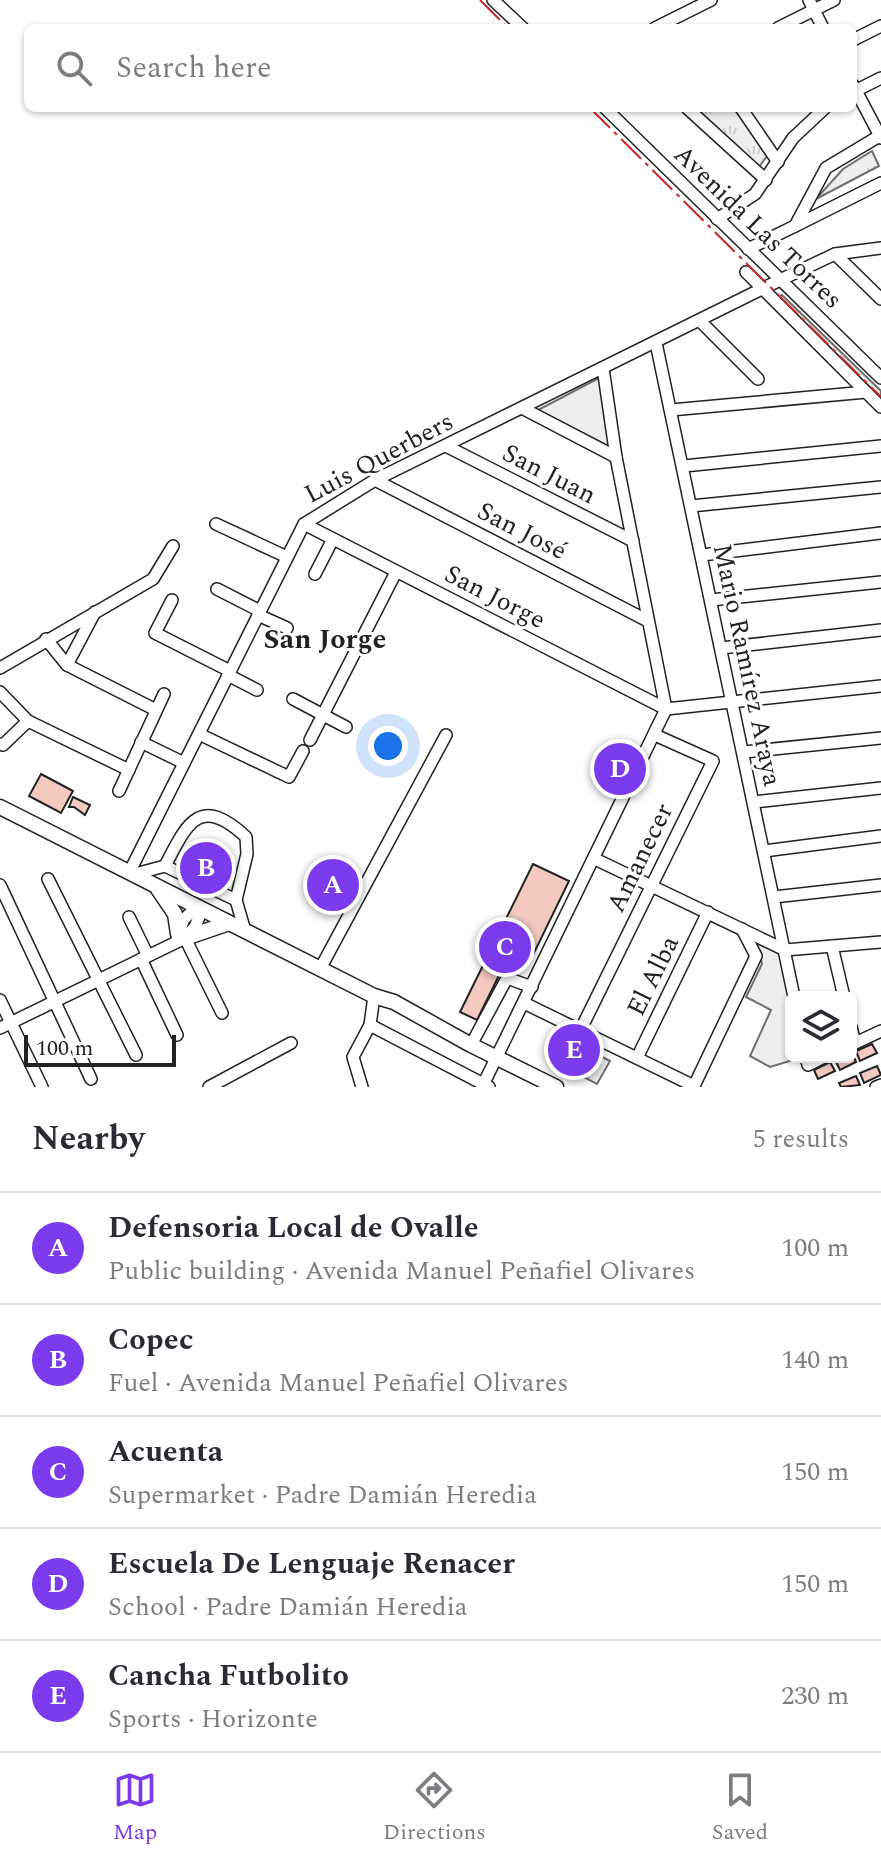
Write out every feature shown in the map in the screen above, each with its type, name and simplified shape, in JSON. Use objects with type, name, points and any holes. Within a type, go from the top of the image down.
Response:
[{"type":"main road","points":[[0,807],[320,969],[394,1002],[471,1045],[536,1087]]},
{"type":"main road","points":[[152,883],[170,905],[180,938],[229,923]]},
{"type":"main road","points":[[375,996],[391,1010],[495,1062],[556,1087]]},
{"type":"street","points":[[493,0],[519,24]]},
{"type":"street","points":[[663,24],[711,0]]},
{"type":"street","points":[[784,24],[811,5],[834,0]]},
{"type":"street","points":[[811,5],[821,24]]},
{"type":"street","points":[[857,38],[881,26]]},
{"type":"street","points":[[857,88],[881,78]]},
{"type":"street","points":[[795,226],[826,168],[881,136],[857,94]]},
{"type":"street","name":"Avenida Las Torres","points":[[609,112],[881,378]]},
{"type":"street","points":[[691,112],[766,180]]},
{"type":"street","points":[[744,112],[778,162]]},
{"type":"street","points":[[717,219],[755,194],[793,138],[821,112]]},
{"type":"street","points":[[748,249],[881,183]]},
{"type":"street","name":"Luis Querbers","points":[[133,872],[304,524],[375,480],[780,280],[835,254],[881,248]]},
{"type":"street","points":[[835,254],[881,299]]},
{"type":"street","name":"Avenida Las Torres","points":[[746,272],[881,407]]},
{"type":"street","points":[[700,321],[758,379]]},
{"type":"street","name":"Mario Ramírez Araya","points":[[656,343],[793,991]]},
{"type":"street","points":[[370,1025],[485,1086],[666,709],[616,457],[603,368]]},
{"type":"street","points":[[671,410],[866,392]]},
{"type":"street","points":[[522,408],[616,457]]},
{"type":"street","name":"San Juan","points":[[446,446],[633,541]]},
{"type":"street","points":[[684,466],[881,446]]},
{"type":"street","name":"San José","points":[[375,480],[648,621]]},
{"type":"street","points":[[691,506],[881,487]]},
{"type":"street","points":[[216,524],[287,557]]},
{"type":"street","name":"San Jorge","points":[[304,524],[666,709]]},
{"type":"street","points":[[702,555],[881,533]]},
{"type":"street","points":[[315,574],[333,539]]},
{"type":"street","points":[[0,668],[153,579],[173,546]]},
{"type":"street","points":[[310,740],[396,572]]},
{"type":"street","points":[[711,600],[881,582]]},
{"type":"street","points":[[217,589],[287,628]]},
{"type":"street","points":[[172,600],[155,633],[257,690]]},
{"type":"street","points":[[67,665],[95,611]]},
{"type":"street","points":[[721,648],[881,630]]},
{"type":"street","points":[[46,639],[67,665],[156,710]]},
{"type":"street","points":[[666,709],[881,686]]},
{"type":"street","points":[[0,692],[28,721],[129,770]]},
{"type":"street","points":[[119,791],[164,694]]},
{"type":"street","points":[[293,699],[346,727]]},
{"type":"street","points":[[0,744],[3,745],[28,721]]},
{"type":"street","points":[[199,734],[289,777],[303,751]]},
{"type":"street","points":[[320,969],[446,735]]},
{"type":"street","name":"Amanecer","points":[[580,1031],[713,761],[655,735]]},
{"type":"street","points":[[744,752],[881,738]]},
{"type":"street","points":[[141,742],[184,763]]},
{"type":"street","points":[[754,802],[881,788]]},
{"type":"street","points":[[165,866],[191,821],[202,815],[214,816],[246,837],[247,854],[236,900],[245,931]]},
{"type":"street","points":[[764,851],[881,836]]},
{"type":"street","points":[[595,859],[785,950],[881,942]]},
{"type":"street","points":[[133,872],[165,866],[236,900]]},
{"type":"street","points":[[48,879],[136,1055]]},
{"type":"street","points":[[0,885],[91,1079]]},
{"type":"street","points":[[774,897],[881,885]]},
{"type":"street","points":[[6,1025],[180,938],[195,927],[200,908]]},
{"type":"street","name":"El Alba","points":[[637,1058],[708,912]]},
{"type":"street","points":[[129,917],[177,1035]]},
{"type":"street","points":[[524,1003],[694,1086],[756,956],[742,929]]},
{"type":"street","points":[[180,938],[222,1013]]},
{"type":"street","points":[[832,946],[843,991]]},
{"type":"street","points":[[471,1045],[507,978],[532,987]]},
{"type":"street","points":[[362,1087],[353,1057],[370,1025],[375,996]]},
{"type":"street","points":[[0,1000],[6,1025],[42,1087]]},
{"type":"street","points":[[857,1042],[881,1031]]},
{"type":"street","points":[[209,1087],[291,1043]]},
{"type":"green space","points":[[694,112],[740,112],[767,156],[756,171]]},
{"type":"green space","points":[[872,151],[879,166],[816,199],[843,169]]},
{"type":"green space","points":[[782,295],[881,391],[881,400],[776,298]]},
{"type":"green space","points":[[599,378],[610,447],[538,410]]},
{"type":"green space","points":[[756,941],[784,957],[790,991],[785,991],[785,1062],[770,1067],[750,1056],[771,1010],[746,997],[762,964]]},
{"type":"green space","points":[[565,1038],[610,1061],[597,1084],[553,1061]]},
{"type":"building","points":[[41,774],[73,791],[61,813],[29,796]]},
{"type":"building","points":[[73,797],[90,805],[85,815],[69,807]]},
{"type":"building","points":[[533,864],[569,881],[534,953],[515,943],[477,1020],[460,1012]]},
{"type":"building","points":[[872,1044],[877,1053],[860,1061],[857,1051]]},
{"type":"building","points":[[831,1063],[835,1071],[818,1079],[814,1070]]},
{"type":"building","points":[[836,1063],[854,1063],[840,1070]]},
{"type":"building","points":[[877,1066],[881,1075],[864,1083],[860,1073]]},
{"type":"building","points":[[856,1076],[860,1085],[841,1087],[839,1083]]},
{"type":"power","points":[[480,0],[504,24]]},
{"type":"power","points":[[594,112],[881,397]]},
{"type":"place","name":"Escuela De Lenguaje Renacer","points":[[620,769]]},
{"type":"place","name":"Copec","points":[[206,868]]},
{"type":"place","name":"Defensoria Local de Ovalle","points":[[333,885]]},
{"type":"place","name":"Acuenta","points":[[505,947]]},
{"type":"place","name":"Cancha Futbolito","points":[[574,1050]]},
{"type":"district","name":"San Jorge","points":[[325,639]]}]
